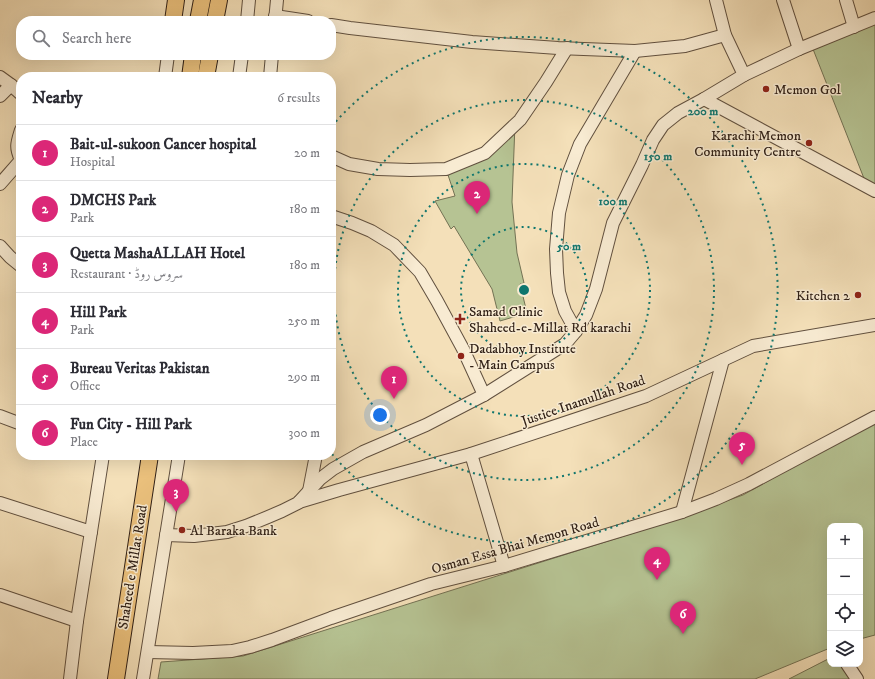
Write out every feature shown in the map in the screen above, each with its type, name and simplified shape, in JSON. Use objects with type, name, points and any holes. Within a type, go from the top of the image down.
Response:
[{"type":"main road","points":[[174,16],[176,0]]},
{"type":"main road","points":[[217,16],[219,0]]},
{"type":"main road","points":[[191,72],[192,60]]},
{"type":"main road","points":[[207,72],[209,60]]},
{"type":"main road","name":"Shaheed e Millat Road","points":[[108,679],[137,460]]},
{"type":"main road","name":"Shaheed e Millat Road","points":[[116,679],[149,460]]},
{"type":"street","points":[[248,16],[250,0]]},
{"type":"street","points":[[275,16],[277,0]]},
{"type":"street","points":[[716,0],[725,35],[744,76]]},
{"type":"street","points":[[783,0],[798,49]]},
{"type":"street","points":[[846,0],[854,27]]},
{"type":"street","points":[[298,503],[320,479],[333,469],[363,452],[426,425],[484,395],[565,344],[576,331],[586,315],[596,289],[613,223],[653,140],[663,125],[678,113],[744,76],[798,49],[875,18]]},
{"type":"street","points":[[336,26],[472,42],[635,51],[685,46],[725,35]]},
{"type":"street","points":[[336,158],[350,164],[378,169],[410,170],[446,169],[485,154],[520,120],[567,48]]},
{"type":"street","points":[[576,331],[565,311],[559,292],[556,249],[559,214],[568,175],[580,144],[635,51]]},
{"type":"street","points":[[166,72],[167,60]]},
{"type":"street","points":[[240,72],[241,60]]},
{"type":"street","points":[[270,72],[272,60]]},
{"type":"street","points":[[0,77],[16,90]]},
{"type":"street","points":[[0,96],[11,85]]},
{"type":"street","points":[[704,99],[875,191]]},
{"type":"street","points":[[0,184],[16,166]]},
{"type":"street","points":[[336,218],[371,231],[394,246],[420,272],[463,349],[484,395]]},
{"type":"street","points":[[0,246],[16,262]]},
{"type":"street","name":"Justice Inamullah Road","points":[[166,535],[194,536],[227,532],[246,526],[298,503],[339,490],[471,454],[646,396],[753,346],[875,325]]},
{"type":"street","points":[[682,512],[723,360]]},
{"type":"street","points":[[0,416],[16,422]]},
{"type":"street","name":"Osman Essa Bhai Memon Road","points":[[148,652],[232,651],[250,647],[431,584],[504,566],[682,512],[749,484],[875,417]]},
{"type":"street","points":[[471,454],[504,566]]},
{"type":"street","points":[[72,676],[77,621],[102,460]]},
{"type":"street","points":[[135,679],[144,674],[178,460]]},
{"type":"street","points":[[308,491],[315,460]]},
{"type":"street","points":[[333,469],[332,479],[334,485],[339,490]]},
{"type":"street","points":[[0,503],[90,532]]},
{"type":"street","points":[[0,595],[77,621]]},
{"type":"street","points":[[849,667],[857,679]]},
{"type":"green space","points":[[875,18],[875,191],[867,186],[811,44]]},
{"type":"green space","points":[[515,124],[512,202],[517,253],[524,283],[520,284],[527,313],[500,321],[492,289],[454,226],[451,229],[435,201],[455,196],[446,169],[485,153]]},
{"type":"green space","points":[[875,421],[875,635],[863,638],[863,523],[827,523],[827,649],[755,679],[158,679],[161,662],[243,656],[659,525],[743,495]]},
{"type":"green space","points":[[827,660],[827,667],[844,667],[852,679],[789,679]]},
{"type":"place","name":"Memon Gol","points":[[766,89]]},
{"type":"place","name":"Karachi Memon Community Centre","points":[[809,143]]},
{"type":"place","name":"DMCHS Park","points":[[477,214]]},
{"type":"place","name":"Kitchen 2","points":[[858,295]]},
{"type":"place","name":"Samad Clinic Shaheed-e-Millat Rd karachi","points":[[460,319]]},
{"type":"place","name":"Dadabhoy Institute - Main Campus","points":[[461,356]]},
{"type":"place","name":"Bait-ul-sukoon Cancer hospital","points":[[394,399]]},
{"type":"place","name":"Bureau Veritas Pakistan","points":[[742,465]]},
{"type":"place","name":"Quetta MashaALLAH Hotel","points":[[176,512]]},
{"type":"place","name":"Al Baraka Bank","points":[[182,530]]},
{"type":"place","name":"Hill Park","points":[[657,580]]},
{"type":"place","name":"Fun City - Hill Park","points":[[683,634]]}]
